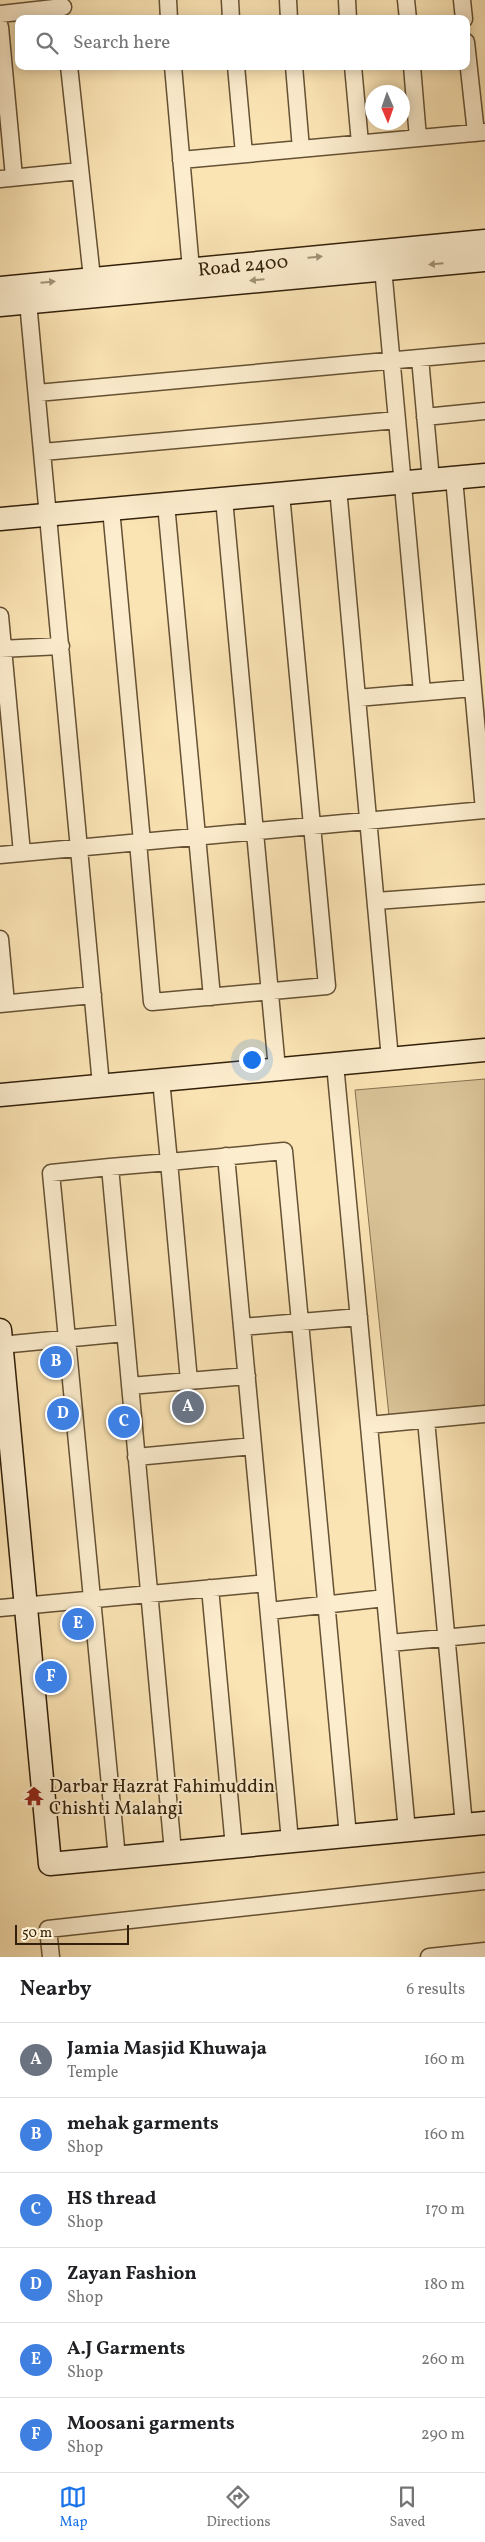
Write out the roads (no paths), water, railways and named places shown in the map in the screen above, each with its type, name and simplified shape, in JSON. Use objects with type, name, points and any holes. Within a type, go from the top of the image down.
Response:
[{"type":"street","points":[[168,0],[169,15]]},
{"type":"street","points":[[230,0],[231,15]]},
{"type":"street","points":[[288,0],[290,15]]},
{"type":"street","points":[[347,0],[348,15]]},
{"type":"street","points":[[406,0],[408,15]]},
{"type":"street","points":[[462,0],[464,15]]},
{"type":"street","points":[[0,14],[63,9]]},
{"type":"street","points":[[0,27],[7,178],[80,171]]},
{"type":"street","points":[[181,160],[480,132],[470,68]]},
{"type":"street","points":[[69,70],[92,278]]},
{"type":"street","points":[[173,70],[191,269]]},
{"type":"street","points":[[236,70],[244,154]]},
{"type":"street","points":[[294,70],[301,149]]},
{"type":"street","points":[[353,70],[360,143]]},
{"type":"street","points":[[412,70],[418,138]]},
{"type":"street","name":"Road 2400","points":[[0,288],[485,241]]},
{"type":"street","name":"Road 2400","points":[[0,305],[485,260]]},
{"type":"street","points":[[383,268],[422,692]]},
{"type":"street","points":[[28,302],[101,1086]]},
{"type":"street","points":[[37,393],[485,352]]},
{"type":"street","points":[[420,358],[431,480]]},
{"type":"street","points":[[425,417],[485,411]]},
{"type":"street","points":[[43,452],[397,420]]},
{"type":"street","points":[[0,519],[485,475]]},
{"type":"street","points":[[454,478],[473,688],[483,770],[485,817]]},
{"type":"street","points":[[338,488],[390,1059]]},
{"type":"street","points":[[111,509],[152,1002],[270,992],[327,986],[281,494]]},
{"type":"street","points":[[224,499],[277,1069]]},
{"type":"street","points":[[166,504],[212,997]]},
{"type":"street","points":[[0,616],[22,853]]},
{"type":"street","points":[[2,649],[61,646]]},
{"type":"street","points":[[357,698],[473,688]]},
{"type":"street","points":[[0,855],[484,810]]},
{"type":"street","points":[[376,901],[485,893]]},
{"type":"street","points":[[0,939],[3,1004],[93,995]]},
{"type":"street","points":[[0,1095],[485,1050]]},
{"type":"street","points":[[335,1064],[407,1830]]},
{"type":"street","points":[[161,1080],[190,1381]]},
{"type":"street","points":[[117,1858],[52,1172],[284,1151],[348,1836]]},
{"type":"street","points":[[226,1156],[290,1842]]},
{"type":"street","points":[[110,1167],[174,1852]]},
{"type":"street","points":[[242,1327],[359,1317]]},
{"type":"street","points":[[125,1333],[67,1339],[1,1338],[50,1864],[475,1824],[447,1637],[426,1420]]},
{"type":"street","points":[[130,1386],[247,1376]]},
{"type":"street","points":[[369,1425],[426,1420],[485,1418]]},
{"type":"street","points":[[136,1457],[253,1446]]},
{"type":"street","points":[[0,1608],[266,1583]]},
{"type":"street","points":[[210,1588],[234,1847]]},
{"type":"street","points":[[269,1611],[385,1598]]},
{"type":"street","points":[[390,1642],[485,1634]]},
{"type":"street","points":[[51,1957],[48,1929],[485,1881]]},
{"type":"street","points":[[429,1957],[485,1951]]},
{"type":"place","name":"mehak garments","points":[[56,1362]]},
{"type":"place","name":"Jamia Masjid Khuwaja","points":[[188,1407]]},
{"type":"place","name":"Zayan Fashion","points":[[63,1414]]},
{"type":"place","name":"HS thread","points":[[124,1422]]},
{"type":"place","name":"A.J Garments","points":[[78,1624]]},
{"type":"place","name":"Moosani garments","points":[[51,1677]]},
{"type":"place","name":"Darbar Hazrat Fahimuddin Chishti Malangi","points":[[34,1796]]}]
